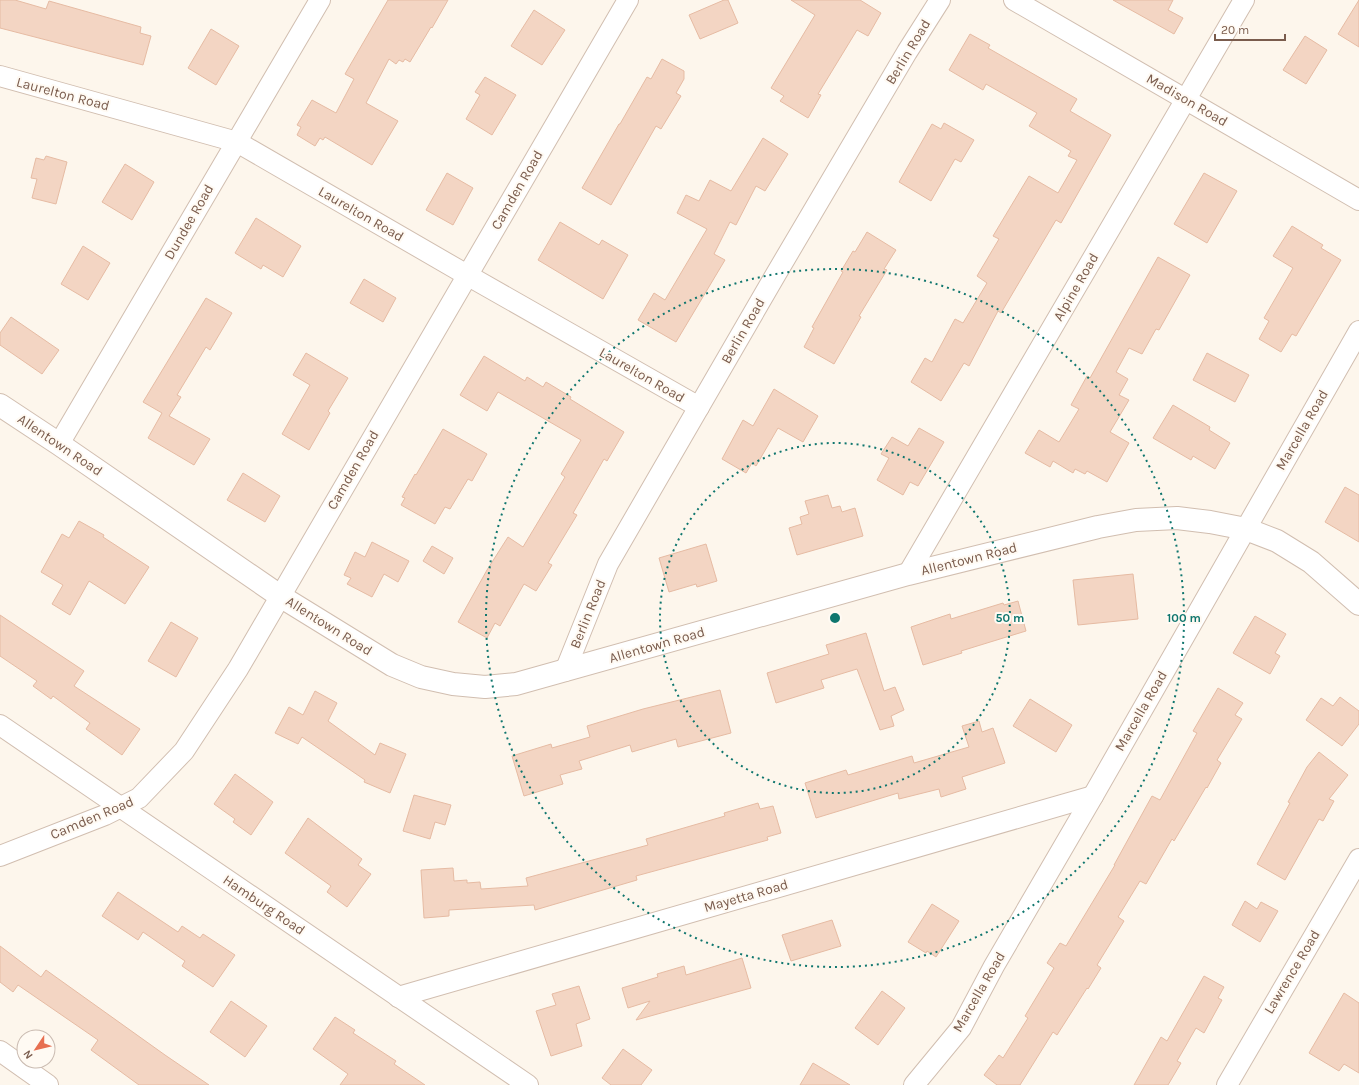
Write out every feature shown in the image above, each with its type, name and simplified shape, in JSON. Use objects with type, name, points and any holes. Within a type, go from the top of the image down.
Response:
[{"type":"street","name":"Dundee Road","points":[[59,444],[320,0]]},
{"type":"street","name":"Camden Road","points":[[0,856],[104,815],[139,798],[184,751],[238,669],[628,0]]},
{"type":"street","name":"Berlin Road","points":[[565,671],[608,564],[780,267],[907,52],[940,0]]},
{"type":"street","name":"Madison Road","points":[[1014,0],[1359,200]]},
{"type":"street","name":"Alpine Road","points":[[908,574],[1244,0]]},
{"type":"street","name":"Laurelton Road","points":[[0,76],[237,142],[699,407]]},
{"type":"street","name":"Marcella Road","points":[[914,1085],[961,1028],[994,966],[1359,331]]},
{"type":"street","name":"Allentown Road","points":[[0,405],[280,596],[392,665],[421,677],[453,684],[485,687],[516,684],[908,574],[1098,527],[1136,520],[1177,518],[1210,522],[1246,529],[1277,541],[1311,562],[1359,604]]},
{"type":"street","name":"Hamburg Road","points":[[0,725],[528,1085]]},
{"type":"street","name":"Mayetta Road","points":[[398,997],[1093,796]]},
{"type":"street","name":"Lawrence Road","points":[[1227,1085],[1359,859]]},
{"type":"street","points":[[0,1051],[35,1082]]},
{"type":"building","points":[[0,0],[15,0],[46,9],[49,1],[141,27],[140,33],[151,36],[143,65],[0,28]]},
{"type":"building","points":[[388,0],[448,0],[410,62],[405,59],[403,62],[399,60],[396,64],[389,59],[366,103],[398,121],[372,165],[325,137],[323,140],[320,138],[315,146],[297,135],[301,127],[297,125],[312,100],[336,113],[354,79],[345,74]]},
{"type":"building","points":[[724,0],[728,0],[738,23],[700,39],[689,15]]},
{"type":"building","points":[[791,0],[860,0],[881,13],[868,36],[857,30],[818,94],[821,95],[808,118],[780,101],[784,96],[771,88],[815,15]]},
{"type":"building","points":[[1113,0],[1173,0],[1168,10],[1183,18],[1174,34]]},
{"type":"building","points":[[1359,0],[1359,47],[1338,34]]},
{"type":"building","points":[[534,10],[565,30],[542,65],[511,46]]},
{"type":"building","points":[[211,29],[239,46],[216,85],[188,68]]},
{"type":"building","points":[[970,34],[990,45],[988,48],[1077,99],[1070,111],[1111,135],[1061,223],[1056,220],[1001,313],[998,311],[969,366],[964,363],[941,401],[911,382],[925,358],[932,362],[955,319],[963,323],[987,283],[977,276],[999,239],[993,236],[1029,176],[1058,193],[1077,160],[1068,156],[1071,151],[1029,126],[1037,113],[986,84],[983,90],[949,70]]},
{"type":"building","points":[[1305,36],[1327,50],[1306,84],[1283,70]]},
{"type":"building","points":[[662,59],[684,71],[684,79],[676,93],[681,96],[661,129],[656,126],[611,205],[582,188],[647,77],[651,79]]},
{"type":"building","points":[[485,77],[516,95],[492,135],[466,119],[480,95],[475,92]]},
{"type":"building","points":[[944,123],[974,140],[961,162],[955,159],[931,201],[899,182],[932,124],[941,129]]},
{"type":"building","points":[[763,138],[788,154],[765,191],[756,186],[736,225],[730,222],[714,254],[725,260],[676,342],[638,320],[654,293],[665,300],[707,229],[677,213],[686,195],[699,201],[710,180],[731,191]]},
{"type":"building","points":[[46,156],[67,162],[56,204],[32,198],[37,179],[31,178],[36,158],[44,160]]},
{"type":"building","points":[[125,164],[154,182],[132,220],[102,202]]},
{"type":"building","points":[[447,173],[473,188],[453,225],[426,210]]},
{"type":"building","points":[[1204,173],[1237,191],[1207,243],[1174,224]]},
{"type":"building","points":[[256,218],[301,246],[283,277],[263,265],[261,269],[235,253]]},
{"type":"building","points":[[560,222],[599,245],[602,240],[628,255],[603,299],[538,260]]},
{"type":"building","points":[[1292,226],[1323,245],[1321,248],[1341,260],[1296,336],[1292,334],[1281,352],[1259,339],[1269,321],[1264,318],[1293,268],[1273,256]]},
{"type":"building","points":[[867,232],[896,250],[884,269],[887,270],[859,316],[861,317],[834,364],[804,347],[814,328],[812,327],[843,272],[841,271]]},
{"type":"building","points":[[83,246],[110,263],[88,300],[61,284]]},
{"type":"building","points":[[1158,257],[1190,275],[1159,330],[1156,329],[1142,354],[1129,348],[1116,372],[1128,379],[1119,395],[1129,400],[1110,432],[1129,443],[1107,482],[1087,471],[1085,474],[1075,469],[1073,473],[1053,461],[1050,467],[1025,453],[1039,430],[1059,442],[1079,409],[1071,405],[1087,376],[1090,378]]},
{"type":"building","points":[[364,279],[396,298],[383,322],[350,303]]},
{"type":"building","points":[[206,298],[232,313],[210,350],[206,347],[177,395],[181,397],[169,416],[210,439],[194,465],[148,438],[162,413],[143,402]]},
{"type":"building","points":[[11,317],[59,350],[42,374],[0,345],[0,333]]},
{"type":"building","points":[[306,353],[348,378],[328,411],[330,413],[309,450],[282,434],[310,385],[293,375]]},
{"type":"building","points":[[1207,353],[1249,375],[1235,402],[1193,380]]},
{"type":"building","points":[[484,356],[525,381],[527,377],[543,387],[546,382],[571,397],[570,399],[624,432],[607,461],[604,459],[573,513],[577,515],[548,563],[552,565],[536,591],[524,584],[500,626],[495,623],[487,638],[458,622],[487,570],[508,537],[523,547],[565,477],[561,474],[581,440],[498,392],[487,411],[460,395]]},
{"type":"building","points":[[774,389],[818,416],[803,442],[778,428],[756,466],[752,463],[746,473],[722,459],[743,420],[753,426]]},
{"type":"building","points":[[1173,405],[1210,427],[1209,430],[1230,443],[1215,469],[1193,456],[1191,460],[1153,438]]},
{"type":"building","points":[[919,428],[944,442],[918,486],[910,482],[903,495],[877,480],[889,458],[881,454],[892,437],[908,446]]},
{"type":"building","points":[[443,429],[487,454],[472,481],[468,479],[450,509],[445,507],[435,524],[401,505],[405,498],[402,497]]},
{"type":"building","points":[[243,473],[280,496],[265,522],[227,500]]},
{"type":"building","points":[[1345,487],[1359,495],[1359,542],[1325,522]]},
{"type":"building","points":[[828,495],[832,508],[840,506],[842,512],[855,508],[863,536],[797,555],[789,528],[802,524],[800,517],[809,514],[805,501]]},
{"type":"building","points":[[79,521],[104,535],[103,537],[149,567],[125,604],[89,581],[70,615],[52,604],[63,585],[41,572],[62,534],[69,538]]},
{"type":"building","points":[[372,542],[409,561],[398,582],[384,574],[372,597],[347,584],[351,578],[344,575],[355,552],[365,557]]},
{"type":"building","points":[[706,544],[717,581],[697,587],[696,584],[669,592],[659,558]]},
{"type":"building","points":[[432,546],[453,558],[444,574],[423,561]]},
{"type":"building","points":[[1133,574],[1138,619],[1078,625],[1073,580]]},
{"type":"building","points":[[1018,601],[1026,631],[961,651],[962,653],[923,665],[911,627],[950,614],[951,619],[1003,603],[1004,605]]},
{"type":"building","points":[[0,615],[84,671],[74,686],[140,729],[122,755],[86,729],[90,723],[53,696],[51,699],[33,686],[37,681],[0,656]]},
{"type":"building","points":[[1255,616],[1286,634],[1275,653],[1280,656],[1270,674],[1233,653]]},
{"type":"building","points":[[171,622],[198,638],[176,677],[148,661]]},
{"type":"building","points":[[866,633],[884,691],[895,687],[904,710],[891,716],[894,726],[880,730],[857,669],[821,680],[824,688],[776,703],[767,673],[829,654],[826,645]]},
{"type":"building","points":[[1218,688],[1243,703],[1235,715],[1242,719],[1217,760],[1221,763],[1174,841],[1172,839],[1146,884],[1140,881],[1118,917],[1124,921],[1097,965],[1101,968],[1057,1035],[1053,1032],[1020,1085],[997,1085],[984,1075],[999,1055],[1003,1058],[1028,1018],[1025,1016],[1054,968],[1047,963],[1060,943],[1066,946],[1115,865],[1152,796],[1160,800],[1197,733],[1193,731]]},
{"type":"building","points":[[720,690],[731,733],[678,747],[676,739],[632,752],[630,745],[579,761],[582,769],[560,775],[563,784],[524,796],[512,756],[551,744],[552,748],[590,737],[587,726],[643,709]]},
{"type":"building","points":[[315,691],[337,703],[328,721],[375,755],[380,743],[406,754],[390,793],[364,782],[365,780],[302,737],[298,744],[275,733],[289,707],[303,715]]},
{"type":"building","points":[[1340,697],[1359,711],[1359,724],[1342,746],[1306,720],[1321,698],[1333,706]]},
{"type":"building","points":[[1030,699],[1072,725],[1056,752],[1013,726]]},
{"type":"building","points":[[979,721],[982,732],[993,728],[1005,763],[962,777],[966,789],[941,797],[939,789],[899,799],[898,793],[816,818],[805,783],[846,770],[848,775],[912,756],[914,763],[969,747],[962,726]]},
{"type":"building","points":[[1319,752],[1348,775],[1329,799],[1334,801],[1323,821],[1319,819],[1285,880],[1257,864],[1290,803],[1288,802],[1307,767]]},
{"type":"building","points":[[235,774],[273,802],[251,835],[233,822],[235,819],[214,804]]},
{"type":"building","points":[[414,795],[451,805],[445,825],[435,822],[430,839],[403,831]]},
{"type":"building","points":[[758,803],[760,809],[773,806],[781,833],[767,837],[768,840],[636,876],[637,880],[535,910],[534,905],[449,910],[449,916],[424,918],[421,870],[453,868],[454,881],[467,880],[467,883],[480,882],[481,889],[528,886],[526,878],[648,845],[646,839],[725,816],[724,813]]},
{"type":"building","points":[[308,818],[362,859],[358,865],[371,874],[347,907],[327,892],[331,886],[285,853]]},
{"type":"building","points":[[118,892],[178,932],[182,926],[200,938],[203,934],[235,955],[213,987],[182,966],[185,961],[143,932],[138,940],[102,916]]},
{"type":"building","points":[[1245,901],[1257,909],[1261,902],[1278,911],[1260,942],[1232,925]]},
{"type":"building","points":[[932,904],[959,921],[936,957],[908,942]]},
{"type":"building","points":[[832,920],[841,946],[791,961],[782,935]]},
{"type":"building","points":[[0,946],[41,977],[46,970],[209,1085],[139,1085],[91,1050],[98,1040],[18,985],[13,992],[0,982]]},
{"type":"building","points":[[742,958],[751,988],[636,1020],[650,1001],[628,1008],[622,988],[658,977],[657,974],[684,966],[686,975]]},
{"type":"building","points":[[1204,976],[1224,987],[1218,998],[1222,1000],[1204,1033],[1196,1028],[1177,1061],[1181,1063],[1168,1085],[1134,1085],[1161,1037],[1167,1041]]},
{"type":"building","points":[[579,986],[590,1019],[576,1024],[582,1046],[551,1056],[536,1011],[556,1005],[552,994]]},
{"type":"building","points":[[882,991],[905,1008],[878,1045],[855,1028]]},
{"type":"building","points":[[1344,993],[1359,1003],[1359,1073],[1344,1064],[1339,1071],[1309,1053]]},
{"type":"building","points":[[231,1001],[267,1026],[245,1057],[210,1032]]},
{"type":"building","points":[[335,1017],[355,1030],[353,1033],[396,1061],[394,1064],[425,1085],[340,1085],[348,1074],[313,1049]]},
{"type":"building","points":[[623,1049],[652,1070],[641,1085],[611,1085],[602,1078]]},
{"type":"building","points":[[813,1063],[850,1085],[800,1085]]}]
